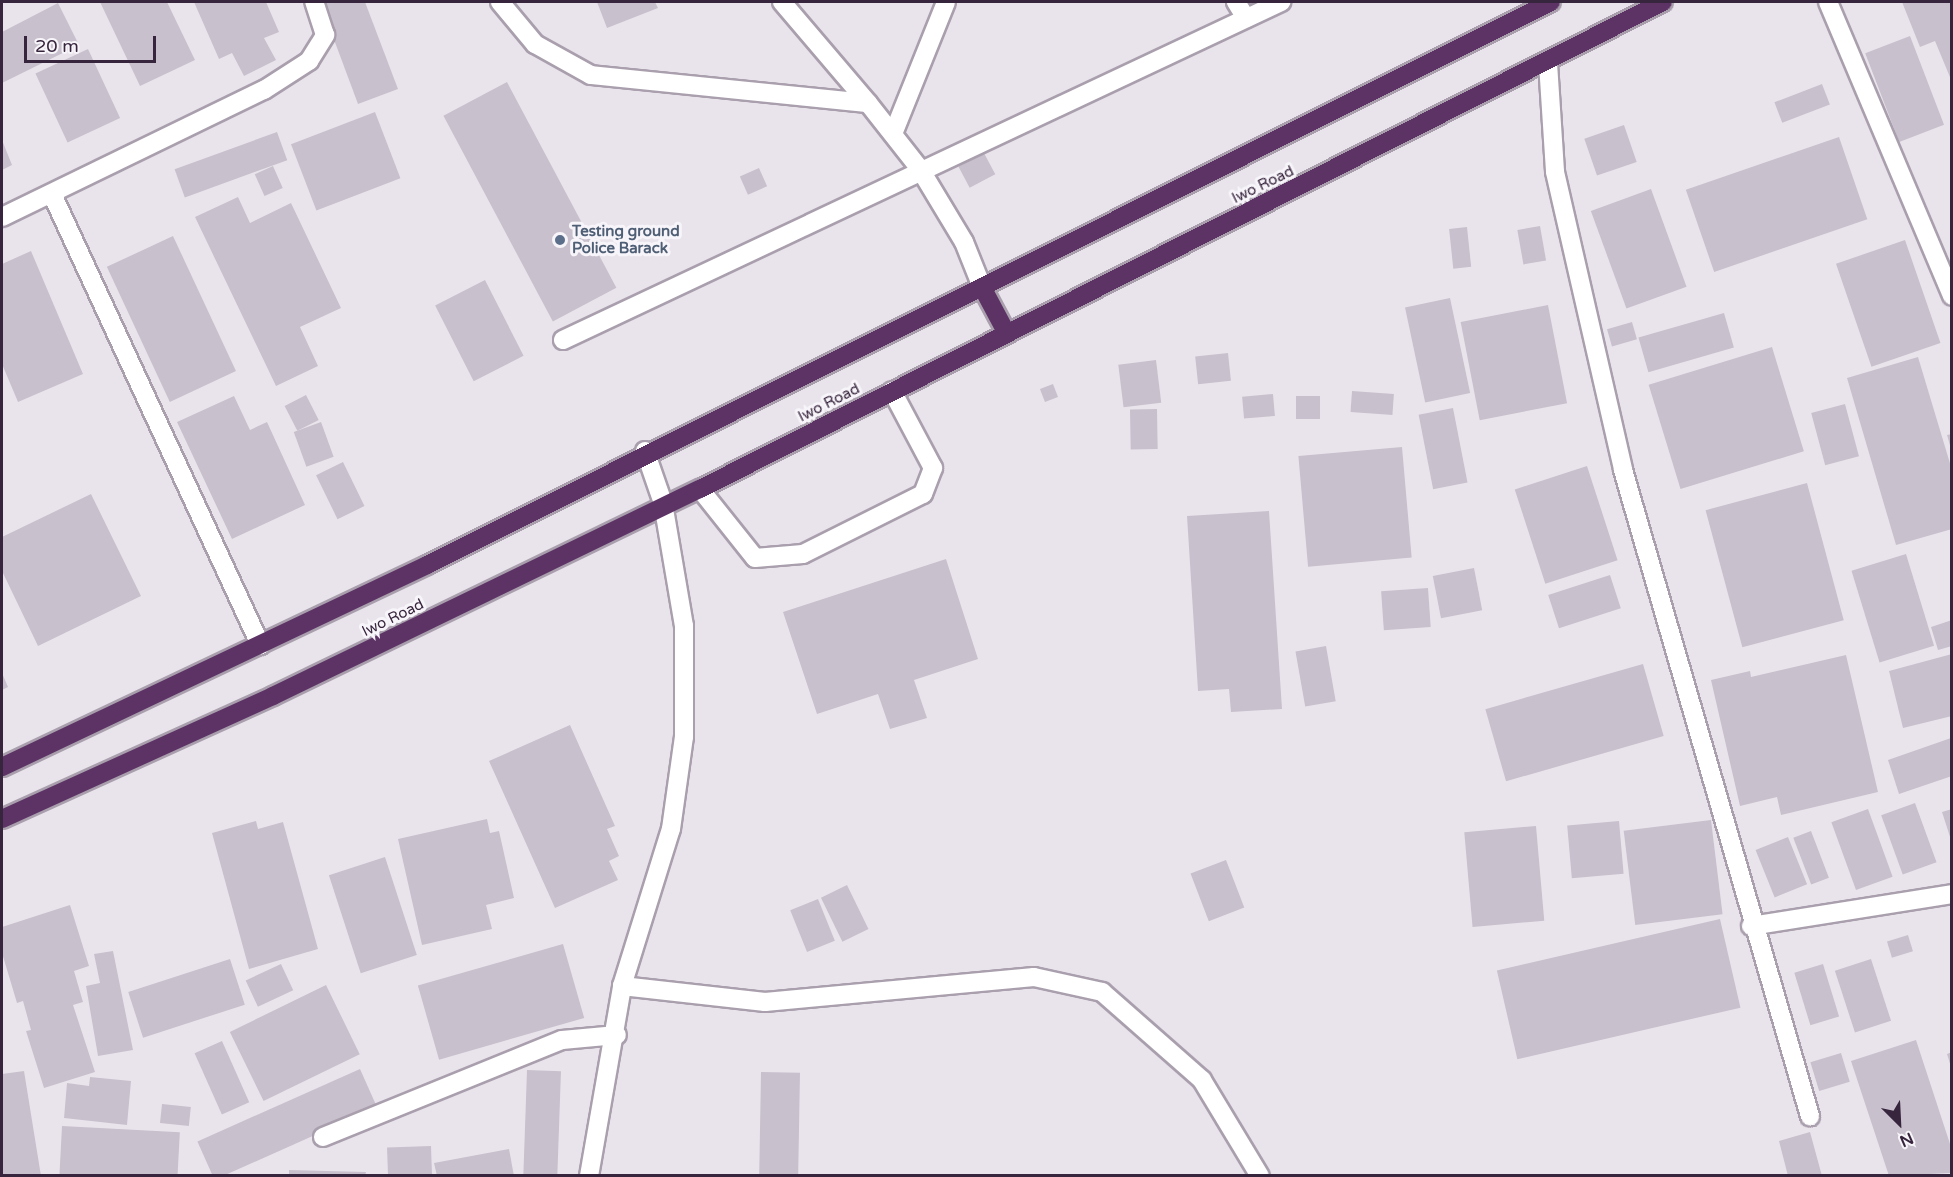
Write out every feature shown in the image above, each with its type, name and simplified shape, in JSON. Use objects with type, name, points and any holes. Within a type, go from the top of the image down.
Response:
[{"type":"highway","points":[[2,767],[260,645],[645,451],[982,287],[1551,2]]},
{"type":"highway","name":"Iwo Road","points":[[2,819],[273,696],[663,503],[700,489],[1006,332],[1548,63],[1664,2]]},
{"type":"highway","points":[[982,287],[1006,332]]},
{"type":"street","points":[[2,217],[264,90],[309,61],[325,35],[314,2]]},
{"type":"street","points":[[500,2],[534,44],[591,75],[868,103]]},
{"type":"street","points":[[782,2],[868,103],[920,169],[964,242],[982,287]]},
{"type":"street","points":[[893,134],[946,2]]},
{"type":"street","points":[[1236,2],[1246,18]]},
{"type":"street","points":[[563,340],[920,169],[1281,2]]},
{"type":"street","points":[[1828,2],[1952,296]]},
{"type":"street","points":[[1548,63],[1555,172],[1623,470],[1750,926],[1810,1116]]},
{"type":"street","points":[[52,194],[260,645]]},
{"type":"street","points":[[700,489],[755,558],[803,554],[923,495],[933,468],[892,391]]},
{"type":"street","points":[[589,1176],[617,1035],[622,986],[671,829],[684,736],[684,626],[663,503],[645,451]]},
{"type":"street","points":[[1750,926],[1952,894]]},
{"type":"street","points":[[622,986],[765,1002],[1034,977],[1102,992],[1202,1080],[1260,1176]]},
{"type":"street","points":[[322,1137],[562,1040],[617,1035]]},
{"type":"building","points":[[100,2],[167,2],[195,60],[140,86]]},
{"type":"building","points":[[194,2],[266,2],[279,32],[264,38],[276,60],[244,76],[232,53],[219,59]]},
{"type":"building","points":[[320,2],[365,2],[398,89],[358,104]]},
{"type":"building","points":[[597,2],[655,2],[658,8],[607,28]]},
{"type":"building","points":[[1902,2],[1952,2],[1952,82],[1935,41],[1920,47]]},
{"type":"building","points":[[58,3],[79,45],[2,83],[2,32]]},
{"type":"building","points":[[1910,36],[1944,125],[1899,142],[1865,53]]},
{"type":"building","points":[[88,49],[120,118],[68,142],[35,74]]},
{"type":"building","points":[[507,82],[616,288],[553,322],[443,116]]},
{"type":"building","points":[[1822,84],[1830,105],[1782,123],[1774,102]]},
{"type":"building","points":[[375,112],[400,178],[316,211],[291,144]]},
{"type":"building","points":[[1624,125],[1637,162],[1597,176],[1584,139]]},
{"type":"building","points":[[277,132],[287,160],[185,197],[175,169]]},
{"type":"building","points":[[1839,137],[1867,219],[1714,272],[1686,190]]},
{"type":"building","points":[[2,140],[12,165],[2,170]]},
{"type":"building","points":[[984,153],[995,174],[970,188],[958,167]]},
{"type":"building","points":[[273,166],[283,188],[264,196],[255,174]]},
{"type":"building","points":[[759,168],[767,186],[748,195],[740,177]]},
{"type":"building","points":[[1651,189],[1687,287],[1626,309],[1591,211]]},
{"type":"building","points":[[238,197],[250,223],[291,203],[341,308],[300,327],[318,366],[276,386],[195,217]]},
{"type":"building","points":[[1540,226],[1546,260],[1523,264],[1517,230]]},
{"type":"building","points":[[1467,227],[1471,267],[1453,269],[1449,229]]},
{"type":"building","points":[[173,236],[236,371],[170,402],[107,267]]},
{"type":"building","points":[[1905,240],[1940,343],[1871,367],[1836,264]]},
{"type":"building","points":[[31,251],[83,374],[18,402],[2,364],[2,264]]},
{"type":"building","points":[[485,280],[524,356],[474,381],[435,305]]},
{"type":"building","points":[[1450,298],[1470,393],[1425,402],[1405,308]]},
{"type":"building","points":[[1548,305],[1567,403],[1480,420],[1461,322]]},
{"type":"building","points":[[1724,313],[1734,348],[1648,372],[1638,338]]},
{"type":"building","points":[[1632,322],[1637,339],[1612,346],[1607,329]]},
{"type":"building","points":[[1772,347],[1804,451],[1681,489],[1649,385]]},
{"type":"building","points":[[1228,353],[1231,381],[1198,384],[1195,356]]},
{"type":"building","points":[[1918,357],[1952,470],[1952,529],[1896,545],[1847,378]]},
{"type":"building","points":[[1156,360],[1161,403],[1124,407],[1118,365]]},
{"type":"building","points":[[1053,384],[1058,397],[1045,402],[1040,389]]},
{"type":"building","points":[[1352,391],[1394,394],[1392,415],[1351,412]]},
{"type":"building","points":[[1273,394],[1275,416],[1244,419],[1242,397]]},
{"type":"building","points":[[306,395],[319,420],[297,431],[285,406]]},
{"type":"building","points":[[234,396],[250,430],[267,422],[305,505],[232,539],[177,422]]},
{"type":"building","points":[[1296,396],[1320,396],[1320,419],[1296,419]]},
{"type":"building","points":[[1845,404],[1859,456],[1825,465],[1811,413]]},
{"type":"building","points":[[1453,408],[1468,483],[1433,489],[1419,415]]},
{"type":"building","points":[[1130,409],[1157,409],[1158,449],[1131,449]]},
{"type":"building","points":[[321,422],[334,457],[306,467],[294,432]]},
{"type":"building","points":[[1952,434],[1952,449],[1951,449],[1947,435]]},
{"type":"building","points":[[1402,447],[1412,558],[1308,567],[1298,456]]},
{"type":"building","points":[[343,462],[364,506],[338,519],[316,475]]},
{"type":"building","points":[[1587,466],[1618,560],[1545,584],[1515,489]]},
{"type":"building","points":[[1807,483],[1844,620],[1742,647],[1706,510]]},
{"type":"building","points":[[91,494],[141,596],[38,646],[2,571],[2,537]]},
{"type":"building","points":[[1269,511],[1282,709],[1231,712],[1229,689],[1198,691],[1187,516]]},
{"type":"building","points":[[1906,554],[1934,646],[1880,662],[1851,571]]},
{"type":"building","points":[[946,559],[978,659],[914,680],[927,718],[890,729],[878,694],[817,714],[783,612]]},
{"type":"building","points":[[1474,568],[1482,610],[1441,618],[1433,576]]},
{"type":"building","points":[[1610,575],[1621,608],[1559,628],[1548,595]]},
{"type":"building","points":[[1428,588],[1431,627],[1384,630],[1381,591]]},
{"type":"building","points":[[1952,620],[1952,646],[1938,650],[1931,627]]},
{"type":"building","points":[[1326,646],[1336,701],[1305,707],[1295,651]]},
{"type":"building","points":[[1952,654],[1952,716],[1903,728],[1889,671]]},
{"type":"building","points":[[1846,655],[1878,792],[1781,815],[1777,797],[1740,806],[1711,680],[1750,671],[1751,677]]},
{"type":"building","points":[[1643,664],[1664,736],[1506,781],[1485,709]]},
{"type":"building","points":[[2,673],[8,687],[2,690]]},
{"type":"building","points":[[570,725],[615,826],[607,829],[619,856],[609,861],[618,880],[555,908],[489,761]]},
{"type":"building","points":[[1951,738],[1952,776],[1899,794],[1888,760]]},
{"type":"building","points":[[1915,803],[1937,862],[1903,875],[1881,815]]},
{"type":"building","points":[[1868,809],[1893,877],[1856,890],[1831,822]]},
{"type":"building","points":[[1952,809],[1952,840],[1951,840],[1942,812]]},
{"type":"building","points":[[487,819],[490,833],[499,831],[514,898],[486,905],[492,929],[422,945],[398,839]]},
{"type":"building","points":[[1711,820],[1723,914],[1635,925],[1624,831]]},
{"type":"building","points":[[256,821],[258,829],[283,822],[318,949],[249,969],[212,833]]},
{"type":"building","points":[[1619,821],[1624,874],[1572,878],[1567,826]]},
{"type":"building","points":[[1536,826],[1544,921],[1473,927],[1464,832]]},
{"type":"building","points":[[1811,831],[1829,878],[1811,884],[1793,838]]},
{"type":"building","points":[[1788,837],[1807,884],[1775,897],[1756,850]]},
{"type":"building","points":[[385,857],[417,955],[361,973],[329,875]]},
{"type":"building","points":[[1226,860],[1244,908],[1209,921],[1191,874]]},
{"type":"building","points":[[847,885],[868,929],[842,942],[821,898]]},
{"type":"building","points":[[818,899],[835,941],[807,952],[790,910]]},
{"type":"building","points":[[70,905],[89,966],[74,971],[83,1002],[73,1005],[95,1072],[44,1088],[26,1031],[31,1030],[23,1001],[17,1003],[2,953],[2,927]]},
{"type":"building","points":[[1720,919],[1740,1008],[1517,1059],[1497,971]]},
{"type":"building","points":[[1908,935],[1913,951],[1892,958],[1887,941]]},
{"type":"building","points":[[563,944],[584,1018],[439,1060],[418,986]]},
{"type":"building","points":[[113,951],[133,1050],[98,1056],[86,986],[100,983],[94,954]]},
{"type":"building","points":[[230,959],[245,1005],[143,1038],[128,992]]},
{"type":"building","points":[[1871,959],[1891,1021],[1855,1033],[1835,971]]},
{"type":"building","points":[[281,964],[293,990],[258,1007],[246,980]]},
{"type":"building","points":[[1823,964],[1839,1017],[1810,1025],[1794,973]]},
{"type":"building","points":[[326,985],[360,1054],[264,1101],[230,1032]]},
{"type":"building","points":[[1916,1040],[1952,1150],[1950,1173],[1889,1176],[1851,1061]]},
{"type":"building","points":[[222,1041],[249,1102],[222,1114],[195,1053]]},
{"type":"building","points":[[1952,1052],[1952,1067],[1951,1067],[1947,1054]]},
{"type":"building","points":[[1841,1053],[1850,1082],[1819,1091],[1810,1062]]},
{"type":"building","points":[[360,1069],[377,1107],[223,1176],[213,1176],[197,1141]]},
{"type":"building","points":[[527,1070],[561,1071],[557,1176],[523,1176]]},
{"type":"building","points":[[24,1071],[41,1176],[2,1176],[2,1074]]},
{"type":"building","points":[[761,1072],[800,1073],[798,1176],[759,1176]]},
{"type":"building","points":[[90,1077],[131,1081],[127,1125],[64,1118],[67,1083],[89,1086]]},
{"type":"building","points":[[162,1104],[191,1107],[189,1126],[160,1123]]},
{"type":"building","points":[[62,1126],[180,1132],[178,1176],[59,1176]]},
{"type":"building","points":[[1810,1132],[1822,1176],[1788,1176],[1779,1141]]},
{"type":"building","points":[[431,1146],[432,1176],[388,1176],[387,1148]]},
{"type":"building","points":[[509,1149],[514,1176],[437,1176],[434,1163]]},
{"type":"building","points":[[289,1170],[366,1172],[365,1176],[289,1176]]},
{"type":"place","name":"Testing ground Police Barack","points":[[560,240]]}]
